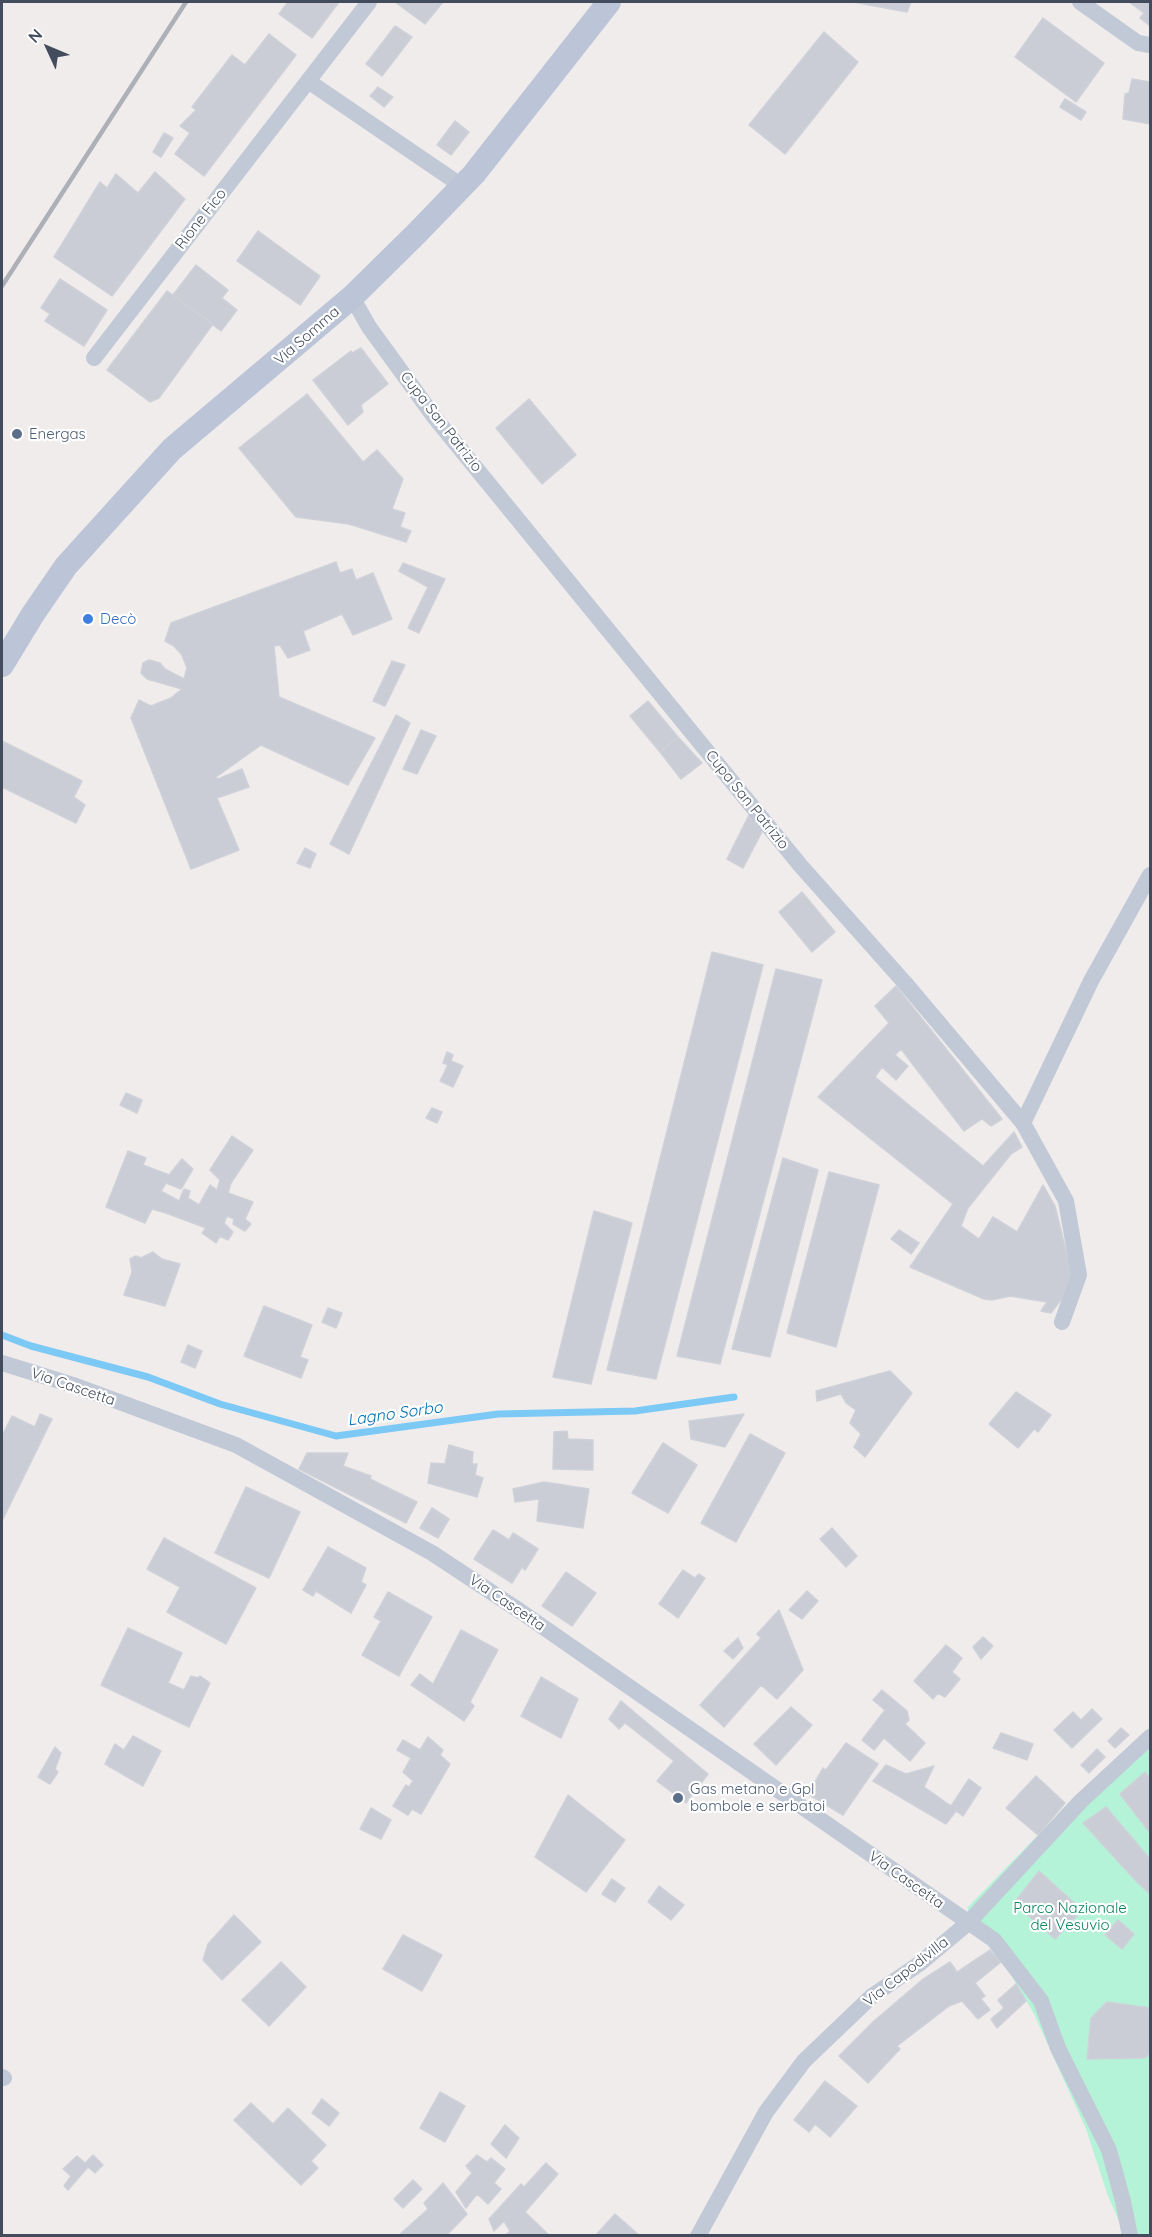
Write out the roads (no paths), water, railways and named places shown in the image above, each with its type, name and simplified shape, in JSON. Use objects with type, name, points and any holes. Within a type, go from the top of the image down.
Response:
[{"type":"main road","name":"Via Somma","points":[[2,665],[66,566],[172,449],[352,297],[474,174],[609,2]]},
{"type":"street","name":"Rione Fico","points":[[94,358],[369,2]]},
{"type":"street","points":[[1080,2],[1138,43],[1150,45]]},
{"type":"street","points":[[308,81],[462,186]]},
{"type":"street","name":"Cupa San Patrizio","points":[[352,297],[369,327],[435,417],[800,865],[905,983],[1023,1123],[1066,1200],[1079,1275],[1062,1322]]},
{"type":"street","points":[[1023,1123],[1091,981],[1150,875]]},
{"type":"street","name":"Via Cascetta","points":[[2,1363],[76,1386],[236,1445],[432,1553],[520,1611],[994,1941],[1041,2001],[1058,2048],[1109,2150],[1130,2235]]},
{"type":"street","name":"Via Capodivilla","points":[[698,2235],[766,2112],[804,2061],[872,1996],[919,1964],[968,1923],[1081,1801],[1150,1737]]},
{"type":"waterway","name":"Lagno Sorbo","points":[[2,1335],[31,1346],[148,1377],[220,1404],[336,1436],[498,1414],[635,1411],[734,1397]]},
{"type":"railway","points":[[2,286],[186,2]]},
{"type":"place","name":"Energas","points":[[17,434]]},
{"type":"place","name":"Decò","points":[[88,619]]},
{"type":"place","name":"Gas metano e Gpl bombole e serbatoi","points":[[678,1798]]},
{"type":"park label","name":"Parco Nazionale del Vesuvio","points":[[1070,1916]]}]
